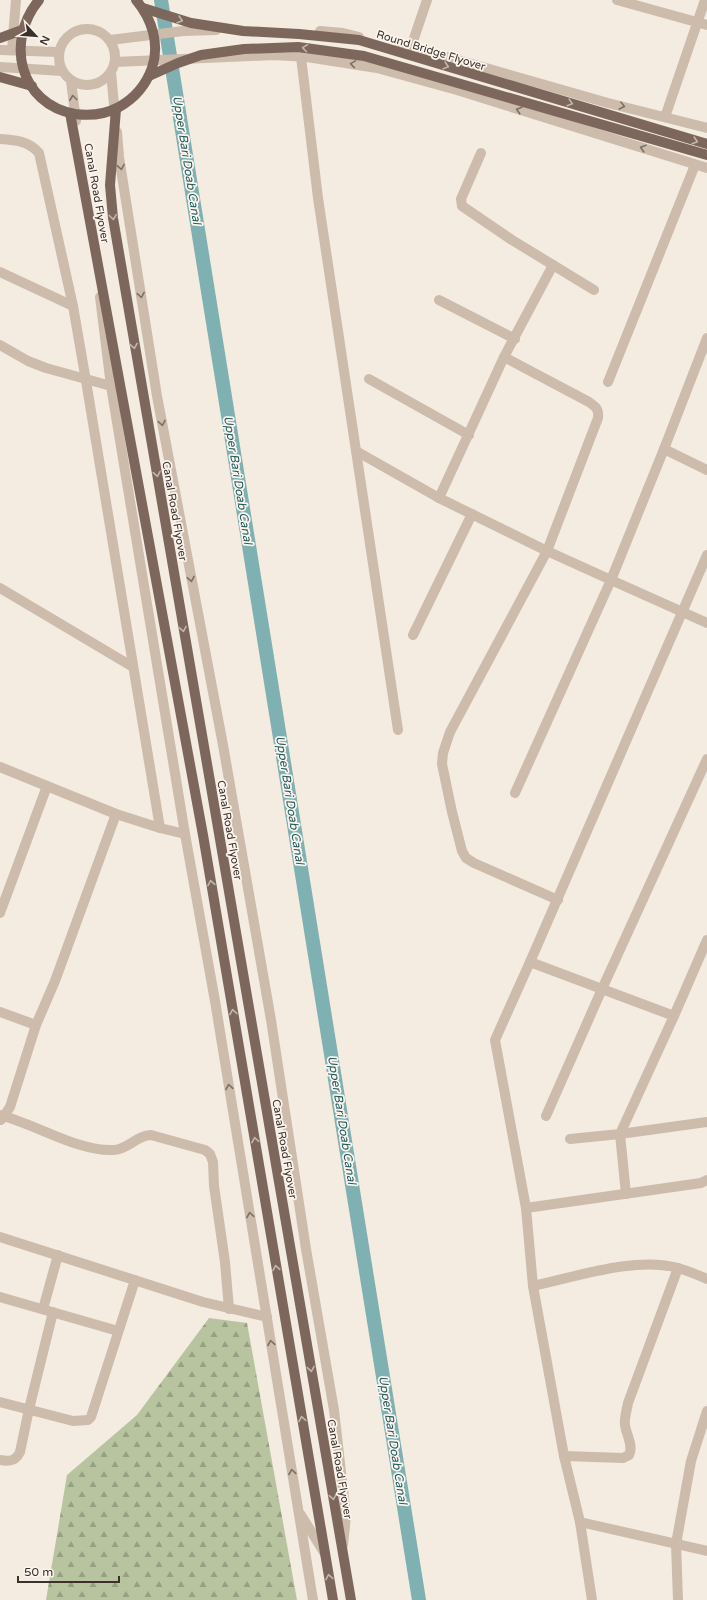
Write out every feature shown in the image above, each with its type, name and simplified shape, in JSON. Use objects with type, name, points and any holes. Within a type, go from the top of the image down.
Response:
[{"type":"main road","points":[[40,0],[26,19],[22,30],[20,42],[22,65],[26,76],[32,86],[48,103],[70,113],[93,115],[116,109],[126,103],[135,95],[149,76],[154,59],[155,42],[151,24],[143,8],[136,0]]},
{"type":"main road","name":"Round Bridge Flyover","points":[[143,8],[191,23],[243,31],[299,34],[359,40],[707,144]]},
{"type":"main road","points":[[0,38],[22,30]]},
{"type":"main road","points":[[149,76],[178,62],[201,55],[244,49],[298,47],[350,54],[364,56],[707,155]]},
{"type":"main road","points":[[0,77],[32,86]]},
{"type":"main road","name":"Canal Road Flyover","points":[[116,109],[110,185],[112,218],[351,1600]]},
{"type":"main road","name":"Canal Road Flyover","points":[[70,113],[203,835],[332,1600]]},
{"type":"street","points":[[12,50],[16,0]]},
{"type":"street","points":[[410,50],[427,0]]},
{"type":"street","points":[[619,0],[702,24]]},
{"type":"street","points":[[664,117],[702,24],[705,0]]},
{"type":"street","points":[[80,29],[92,29],[102,33],[110,40],[114,50],[115,62],[111,72],[103,80],[93,85],[82,85],[71,81],[62,71],[59,63],[59,52],[62,42],[70,34],[80,29]]},
{"type":"street","points":[[110,40],[183,31],[243,29],[274,29],[343,33],[410,50],[451,58],[608,103],[707,128]]},
{"type":"street","points":[[274,29],[274,55]]},
{"type":"street","points":[[0,50],[59,52]]},
{"type":"street","points":[[115,62],[274,55],[300,57],[377,68],[457,90],[707,168]]},
{"type":"street","points":[[300,57],[318,198],[398,730]]},
{"type":"street","points":[[0,67],[62,71]]},
{"type":"street","points":[[111,72],[119,157],[157,396],[222,745],[271,1020],[306,1249],[334,1410],[346,1516],[343,1554]]},
{"type":"street","points":[[71,81],[111,386],[185,834],[215,1001],[313,1600]]},
{"type":"street","points":[[0,139],[27,143],[39,152],[72,306],[86,381],[160,828]]},
{"type":"street","points":[[481,153],[461,199],[462,206],[512,240],[594,290]]},
{"type":"street","points":[[608,382],[695,165]]},
{"type":"street","points":[[439,498],[504,357],[515,339],[553,265]]},
{"type":"street","points":[[0,272],[72,306]]},
{"type":"street","points":[[439,300],[515,339]]},
{"type":"street","points":[[515,793],[611,580],[707,338]]},
{"type":"street","points":[[0,345],[28,361],[46,368],[86,381],[111,386]]},
{"type":"street","points":[[504,357],[589,402],[597,408],[599,412],[547,551],[450,732],[443,753],[442,764],[458,839],[466,858],[474,863],[558,900]]},
{"type":"street","points":[[369,379],[469,435]]},
{"type":"street","points":[[664,449],[707,470]]},
{"type":"street","points":[[356,451],[439,498],[547,551],[707,623]]},
{"type":"street","points":[[413,635],[472,514]]},
{"type":"street","points":[[592,1600],[580,1522],[564,1456],[533,1286],[526,1208],[495,1040],[558,900],[707,556]]},
{"type":"street","points":[[0,588],[133,667]]},
{"type":"street","points":[[546,1116],[707,759]]},
{"type":"street","points":[[0,767],[116,814],[185,834]]},
{"type":"street","points":[[0,913],[47,786]]},
{"type":"street","points":[[116,814],[55,981],[36,1025],[10,1107],[1,1118],[101,1150],[123,1149],[141,1137],[150,1135],[205,1150],[210,1154],[213,1162],[214,1186],[225,1262],[229,1309]]},
{"type":"street","points":[[626,1194],[620,1134],[707,940]]},
{"type":"street","points":[[530,962],[674,1016]]},
{"type":"street","points":[[0,1012],[36,1025]]},
{"type":"street","points":[[570,1139],[707,1122]]},
{"type":"street","points":[[526,1208],[701,1184],[707,1180]]},
{"type":"street","points":[[0,1236],[229,1309],[267,1317]]},
{"type":"street","points":[[43,1309],[58,1255]]},
{"type":"street","points":[[533,1286],[630,1265],[650,1264],[678,1268],[707,1279]]},
{"type":"street","points":[[564,1456],[623,1458],[629,1456],[631,1453],[625,1424],[628,1403],[678,1268]]},
{"type":"street","points":[[0,1402],[73,1421],[88,1420],[135,1280]]},
{"type":"street","points":[[0,1297],[118,1331]]},
{"type":"street","points":[[0,1460],[13,1461],[17,1458],[20,1452],[53,1312]]},
{"type":"street","points":[[678,1600],[676,1544],[691,1461],[707,1412]]},
{"type":"street","points":[[298,1510],[325,1554]]},
{"type":"street","points":[[580,1522],[707,1551]]},
{"type":"green space","points":[[209,1318],[247,1323],[297,1600],[46,1600],[67,1475],[137,1415]]},
{"type":"waterway","name":"Upper Bari Doab Canal","points":[[161,0],[419,1600]]}]
